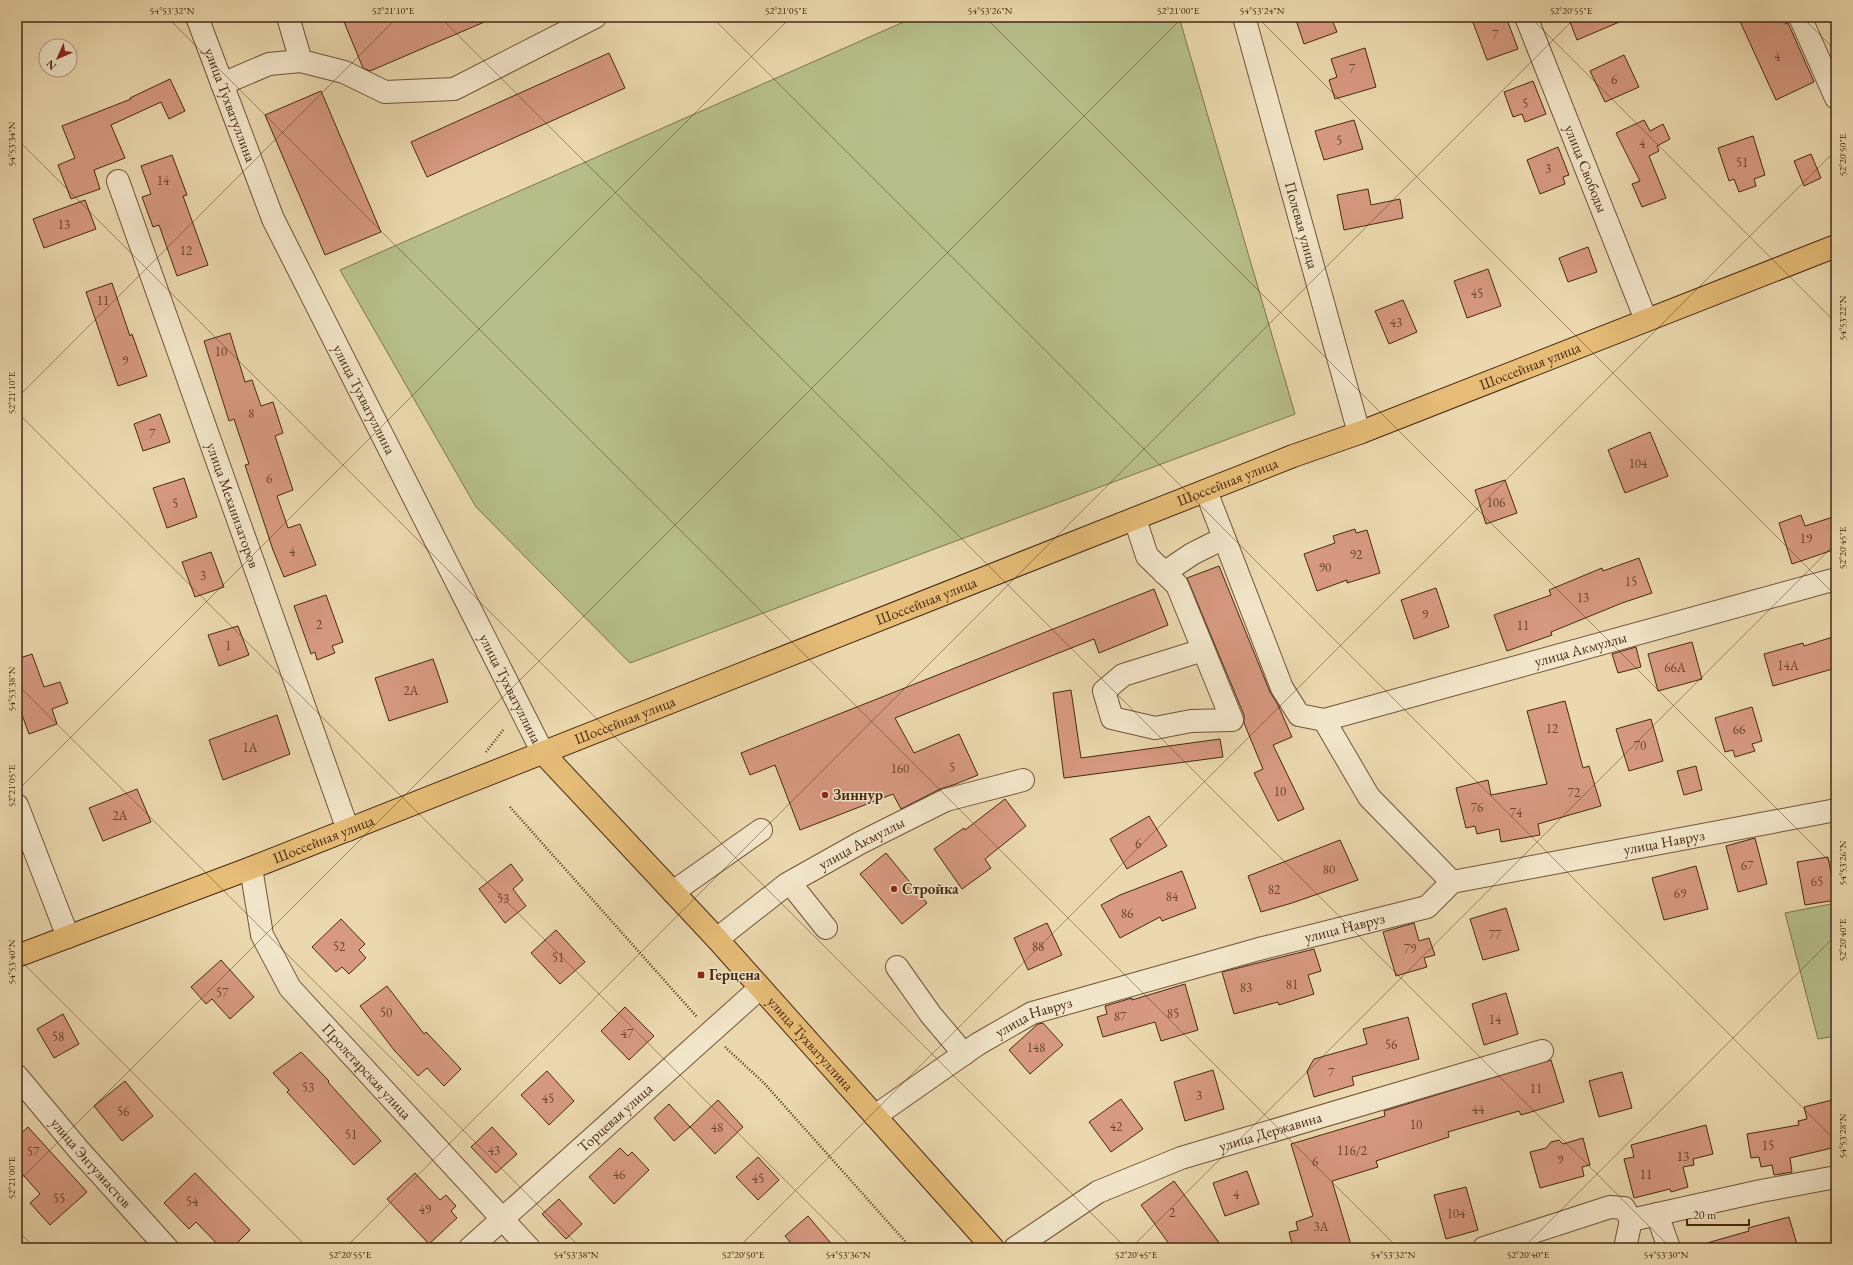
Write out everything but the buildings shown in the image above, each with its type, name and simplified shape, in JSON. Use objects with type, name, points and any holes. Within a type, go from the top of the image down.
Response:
[{"type":"main road","name":"Шоссейная улица","points":[[17,956],[251,868],[1293,456],[1359,433],[1836,246]]},
{"type":"main road","name":"улица Тухватуллина","points":[[543,753],[716,939],[993,1248]]},
{"type":"street","name":"улица Тухватуллина","points":[[197,17],[273,219],[543,753]]},
{"type":"street","points":[[288,17],[301,61]]},
{"type":"street","points":[[222,84],[268,64],[301,61],[344,72],[384,92],[454,89],[595,17]]},
{"type":"street","name":"Полевая улица","points":[[1244,17],[1359,433]]},
{"type":"street","name":"улица Свободы","points":[[1526,17],[1646,320]]},
{"type":"street","points":[[1800,17],[1836,98]]},
{"type":"street","name":"улица Механизаторов","points":[[118,181],[348,830]]},
{"type":"street","points":[[1206,491],[1282,688],[1298,715],[1324,720],[1369,797],[1452,882]]},
{"type":"street","points":[[1135,519],[1147,556],[1177,585],[1232,720],[1191,721],[1155,728],[1112,718],[1104,691],[1123,675],[1203,650]]},
{"type":"street","points":[[1164,573],[1192,554],[1224,538]]},
{"type":"street","name":"улица Акмуллы","points":[[1324,720],[1836,579]]},
{"type":"street","name":"улица Акмуллы","points":[[716,939],[790,883],[860,844],[946,800],[1023,780]]},
{"type":"street","points":[[17,806],[68,937]]},
{"type":"street","name":"улица Навруз","points":[[875,1116],[978,1044],[1032,1013],[1259,949],[1427,907],[1452,882],[1836,810]]},
{"type":"street","points":[[673,892],[761,830]]},
{"type":"street","name":"Пролетарская улица","points":[[251,868],[262,935],[290,988],[529,1248]]},
{"type":"street","points":[[790,883],[826,928]]},
{"type":"street","points":[[897,967],[931,1014],[964,1054]]},
{"type":"street","name":"Торцевая улица","points":[[470,1248],[760,988]]},
{"type":"street","name":"улица Державина","points":[[1015,1248],[1098,1192],[1181,1158],[1542,1052]]},
{"type":"street","name":"улица Энтузиастов","points":[[17,1076],[78,1150],[167,1248]]},
{"type":"street","points":[[1632,1220],[1761,1191],[1836,1177]]},
{"type":"street","points":[[1484,1248],[1610,1207],[1624,1208],[1632,1220],[1625,1248]]},
{"type":"street","points":[[1657,1214],[1669,1248]]},
{"type":"green space","points":[[915,17],[1179,17],[1295,414],[630,663],[476,507],[340,270]]},
{"type":"green space","points":[[1836,903],[1836,1036],[1818,1039],[1785,913]]},
{"type":"place","name":"Зиннур","points":[[825,795]]},
{"type":"place","name":"Стройка","points":[[894,889]]},
{"type":"place","name":"Герцена","points":[[701,975]]}]
